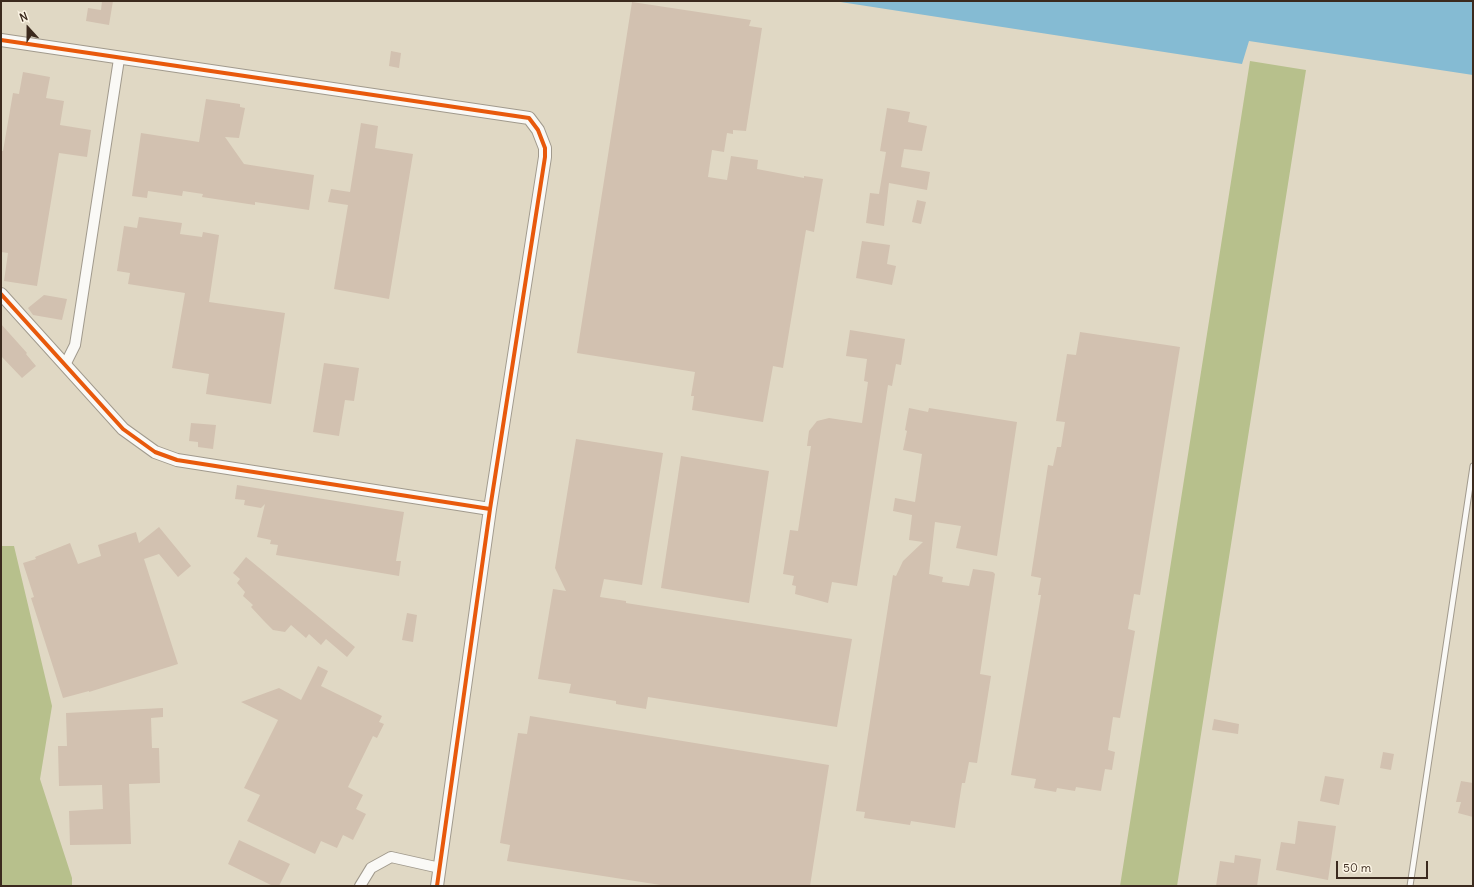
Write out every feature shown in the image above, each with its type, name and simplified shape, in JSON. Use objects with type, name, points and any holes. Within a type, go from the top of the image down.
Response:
[{"type":"street","points":[[1,40],[119,59],[529,118],[538,130],[545,148],[545,157],[490,508],[437,886]]},
{"type":"street","points":[[64,365],[75,345],[119,59]]},
{"type":"street","points":[[1,294],[64,365],[124,429],[155,452],[177,460],[490,508]]},
{"type":"street","points":[[360,886],[371,868],[391,857],[440,868]]},
{"type":"lane","points":[[1410,886],[1473,466]]},
{"type":"green space","points":[[1250,61],[1306,70],[1177,886],[1120,886]]},
{"type":"green space","points":[[1,546],[14,546],[52,706],[40,779],[72,878],[72,886],[1,886]]},
{"type":"water","points":[[834,1],[1473,1],[1473,75],[1249,41],[1242,64]]},
{"type":"building","points":[[102,1],[113,1],[109,25],[86,21],[88,8],[101,10]]},
{"type":"building","points":[[632,2],[751,20],[749,26],[762,28],[746,131],[733,130],[733,134],[727,133],[724,152],[712,150],[708,177],[727,180],[731,156],[758,160],[757,169],[804,178],[804,176],[823,179],[814,232],[806,230],[783,368],[773,366],[763,422],[692,410],[694,396],[691,396],[695,372],[577,353]]},
{"type":"building","points":[[391,51],[401,53],[399,68],[389,66]]},
{"type":"building","points":[[23,72],[50,77],[46,98],[64,101],[60,125],[91,130],[87,157],[59,153],[37,286],[4,281],[8,253],[1,252],[1,151],[3,151],[13,93],[19,94]]},
{"type":"building","points":[[206,99],[240,104],[240,107],[245,108],[239,138],[225,137],[244,164],[314,175],[309,210],[255,202],[255,205],[202,197],[203,194],[183,191],[182,196],[148,191],[147,198],[132,196],[141,133],[199,142]]},
{"type":"building","points":[[887,108],[910,112],[908,122],[927,126],[922,151],[904,149],[901,167],[930,172],[927,190],[889,183],[884,226],[866,223],[870,193],[879,194],[886,152],[880,151]]},
{"type":"building","points":[[361,123],[378,126],[375,148],[413,154],[389,299],[334,289],[348,205],[328,202],[331,189],[350,192]]},
{"type":"building","points":[[917,200],[926,202],[921,224],[912,222]]},
{"type":"building","points":[[139,217],[182,223],[180,234],[202,237],[203,232],[219,235],[209,302],[285,313],[271,404],[206,394],[209,374],[172,368],[185,293],[128,284],[130,273],[117,271],[124,226],[137,228]]},
{"type":"building","points":[[862,241],[890,245],[887,264],[896,266],[892,285],[856,278]]},
{"type":"building","points":[[44,295],[67,299],[62,320],[33,315],[28,308]]},
{"type":"building","points":[[1,324],[27,353],[26,354],[36,366],[22,378],[1,356]]},
{"type":"building","points":[[850,330],[905,339],[901,365],[896,364],[892,386],[888,385],[857,586],[832,582],[828,603],[795,594],[796,586],[792,585],[794,576],[783,574],[790,530],[798,531],[811,446],[807,446],[809,431],[817,421],[829,418],[862,423],[868,382],[864,381],[867,359],[846,356]]},
{"type":"building","points":[[1080,332],[1180,347],[1140,595],[1134,594],[1128,629],[1135,631],[1120,718],[1113,717],[1108,750],[1115,752],[1112,770],[1105,769],[1101,791],[1076,787],[1075,791],[1057,788],[1056,792],[1034,788],[1036,779],[1011,775],[1041,595],[1038,595],[1041,578],[1031,576],[1048,465],[1053,466],[1057,447],[1061,447],[1065,422],[1056,421],[1067,354],[1076,355]]},
{"type":"building","points":[[324,363],[359,368],[354,401],[345,400],[339,436],[313,432]]},
{"type":"building","points":[[909,408],[928,412],[929,408],[1017,422],[997,556],[956,548],[961,526],[935,522],[929,574],[943,577],[942,582],[969,586],[973,569],[993,572],[995,574],[980,674],[991,676],[977,763],[969,762],[965,783],[962,783],[955,828],[911,821],[910,825],[864,818],[865,812],[856,811],[893,575],[896,576],[903,561],[923,542],[909,540],[912,515],[893,511],[895,498],[915,502],[922,454],[903,450],[907,431],[905,430]]},
{"type":"building","points":[[191,423],[216,425],[213,449],[198,447],[198,442],[189,441]]},
{"type":"building","points":[[576,439],[663,453],[642,585],[604,579],[600,597],[626,601],[626,603],[852,639],[837,727],[648,697],[646,709],[616,704],[616,701],[569,693],[571,684],[538,679],[553,589],[566,591],[555,568]]},
{"type":"building","points":[[681,456],[769,471],[749,603],[661,588]]},
{"type":"building","points":[[237,485],[404,512],[396,561],[401,561],[399,576],[276,555],[278,545],[270,544],[271,540],[257,537],[265,504],[261,508],[244,505],[245,500],[235,499]]},
{"type":"building","points":[[159,527],[191,566],[178,577],[159,554],[144,559],[178,664],[89,692],[63,698],[31,598],[34,597],[23,563],[36,559],[35,557],[70,543],[78,564],[101,556],[98,545],[136,532],[139,543]]},
{"type":"building","points":[[246,557],[355,647],[347,657],[326,639],[321,645],[309,634],[306,638],[291,625],[285,632],[273,630],[251,607],[253,605],[243,596],[245,592],[237,583],[240,579],[233,573]]},
{"type":"building","points":[[407,613],[417,615],[413,642],[402,640]]},
{"type":"building","points":[[318,666],[328,671],[321,686],[382,716],[379,722],[384,724],[377,738],[373,736],[348,787],[363,795],[356,809],[366,814],[353,840],[343,835],[337,848],[321,841],[315,854],[247,821],[260,795],[244,788],[278,720],[241,702],[279,688],[301,700]]},
{"type":"building","points":[[163,708],[163,717],[151,718],[152,748],[159,748],[160,783],[129,784],[131,844],[70,845],[69,811],[103,809],[102,785],[59,786],[58,746],[67,746],[66,713]]},
{"type":"building","points":[[530,716],[829,765],[810,886],[667,886],[507,861],[510,845],[500,843],[518,733],[527,734]]},
{"type":"building","points":[[1214,719],[1239,724],[1238,734],[1212,730]]},
{"type":"building","points":[[1383,752],[1394,754],[1391,770],[1380,768]]},
{"type":"building","points":[[1325,776],[1344,779],[1339,805],[1320,801]]},
{"type":"building","points":[[1461,781],[1473,783],[1473,817],[1458,813],[1461,802],[1456,802]]},
{"type":"building","points":[[1298,821],[1336,826],[1328,880],[1276,870],[1281,842],[1295,844]]},
{"type":"building","points":[[239,840],[290,864],[279,886],[273,886],[228,864]]},
{"type":"building","points":[[1235,855],[1261,859],[1257,886],[1216,886],[1220,861],[1234,863]]},
{"type":"cycle path","points":[[1,40],[529,118],[538,130],[545,148],[545,157],[490,509],[437,886]]},
{"type":"cycle path","points":[[1,294],[123,429],[155,452],[177,460],[490,509]]}]
